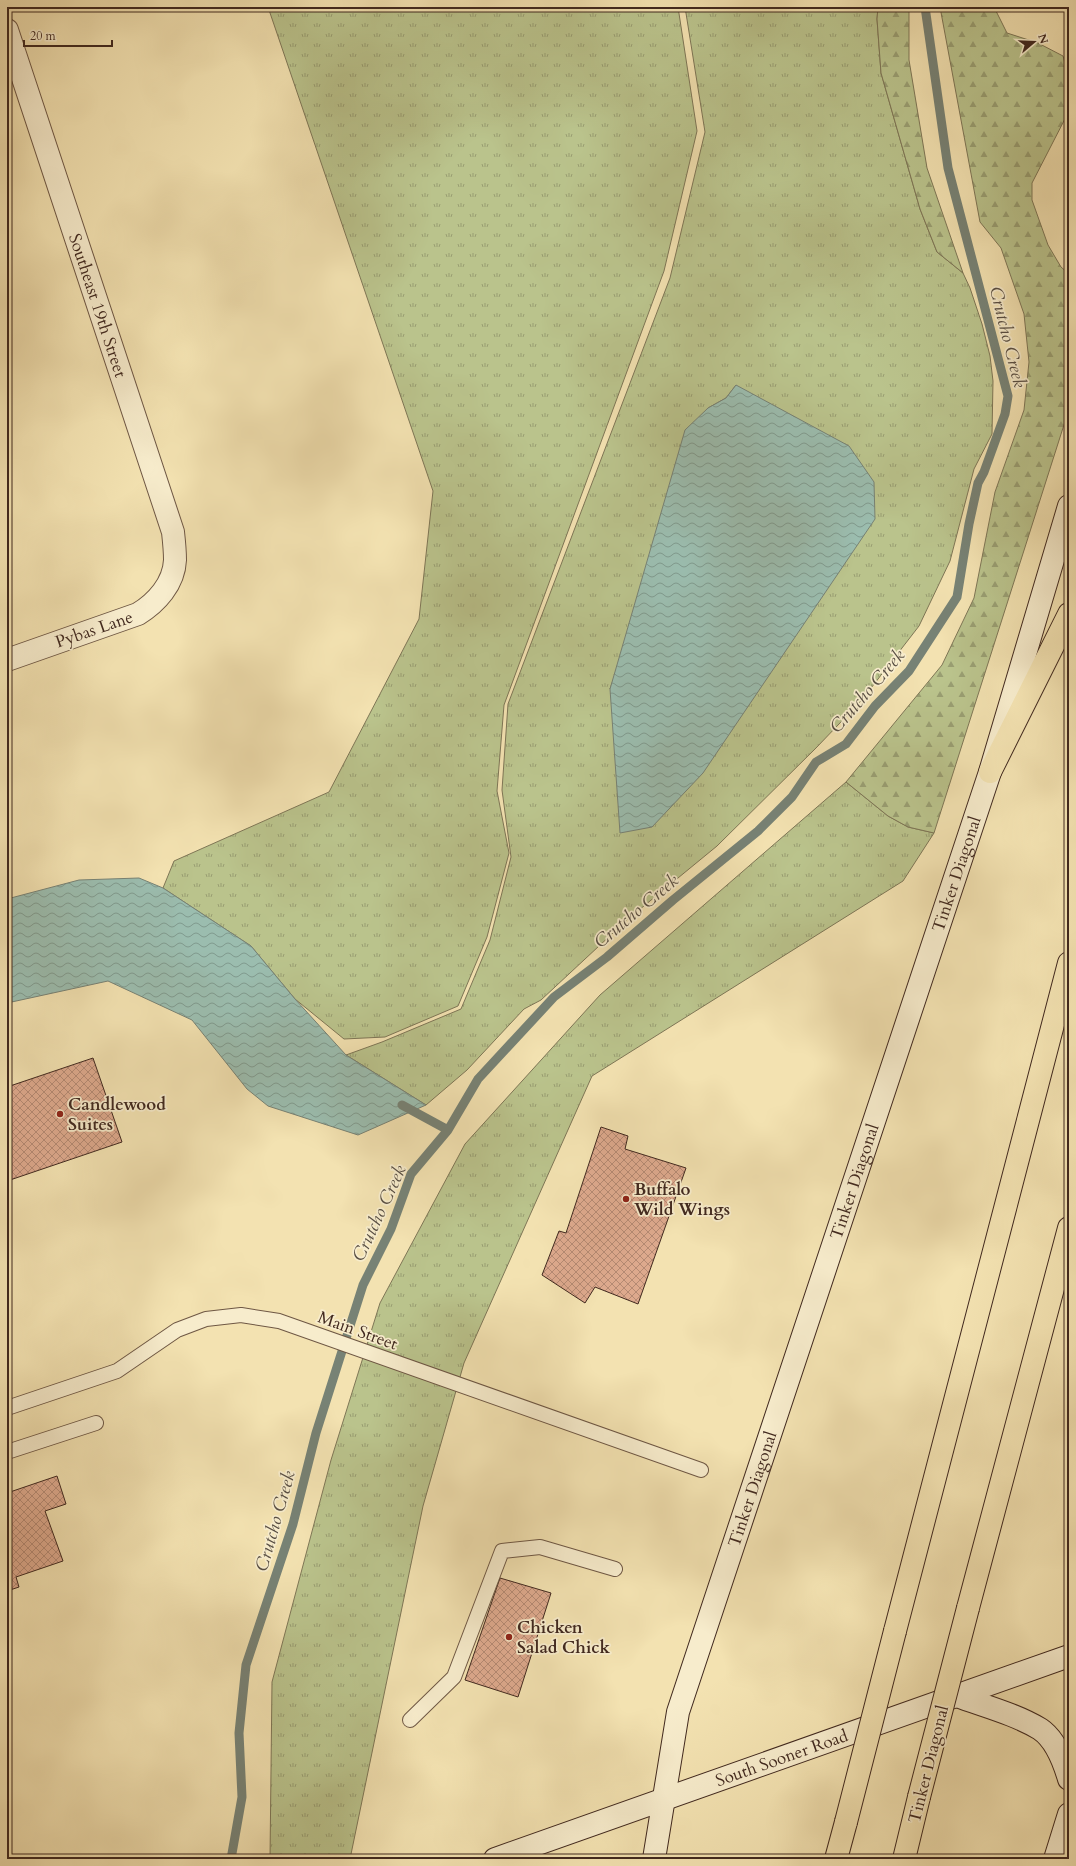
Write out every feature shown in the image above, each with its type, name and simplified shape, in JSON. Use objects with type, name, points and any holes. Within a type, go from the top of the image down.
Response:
[{"type":"highway","points":[[990,772],[1069,614]]},
{"type":"highway","points":[[836,1859],[1069,963]]},
{"type":"highway","name":"Tinker Diagonal","points":[[904,1859],[968,1608],[1069,1228]]},
{"type":"street","name":"Southeast 19th Street","points":[[7,30],[173,532],[175,562],[169,582]]},
{"type":"street","name":"Tinker Diagonal","points":[[654,1859],[678,1712],[990,772],[1069,506]]},
{"type":"street","name":"Pybas Lane","points":[[7,660],[138,614],[150,606],[169,582]]},
{"type":"street","name":"South Sooner Road","points":[[497,1859],[1069,1656]]},
{"type":"street","points":[[957,1696],[1019,1719],[1041,1730],[1054,1744],[1064,1762],[1069,1779]]},
{"type":"street","points":[[1055,1859],[1069,1814]]},
{"type":"lane","name":"Main Street","points":[[7,1408],[117,1371],[177,1330],[206,1318],[241,1315],[278,1321],[701,1470]]},
{"type":"lane","points":[[7,1452],[96,1423]]},
{"type":"lane","points":[[410,1720],[454,1677],[502,1551],[540,1547],[615,1569]]},
{"type":"green space","points":[[268,7],[678,7],[697,131],[664,271],[504,705],[497,791],[509,853],[487,937],[458,1006],[385,1037],[344,1039],[295,999],[251,946],[163,888],[174,861],[329,792],[419,619],[433,491]]},
{"type":"green space","points":[[685,7],[878,7],[877,19],[881,73],[920,209],[937,252],[963,273],[970,288],[982,324],[990,356],[993,381],[992,434],[974,469],[950,561],[919,626],[861,701],[717,846],[628,919],[541,1000],[524,1009],[467,1070],[426,1105],[346,1055],[382,1042],[461,1009],[490,940],[511,857],[502,790],[508,704],[670,278],[705,132]],"holes":[[[736,385],[610,689],[708,408],[726,398]]]},
{"type":"green space","points":[[878,7],[909,7],[909,60],[927,168],[963,273],[937,252],[920,209],[881,73],[877,19]]},
{"type":"green space","points":[[940,7],[994,7],[1007,33],[1038,43],[1063,56],[1069,77],[1069,111],[1032,183],[1032,200],[1048,245],[1061,267],[1069,274],[1069,409],[934,833],[908,827],[888,816],[846,782],[942,665],[974,598],[995,492],[1024,410],[1029,362],[1024,314],[1001,248],[980,222]]},
{"type":"green space","points":[[846,782],[888,816],[908,827],[934,833],[903,881],[592,1076],[464,1363],[423,1506],[350,1859],[270,1859],[272,1682],[331,1460],[380,1303],[465,1144],[600,995]]},
{"type":"water","points":[[736,385],[849,446],[874,482],[875,519],[703,773],[652,827],[620,833],[610,689],[685,430],[708,408],[726,398]]},
{"type":"water","points":[[139,878],[163,888],[251,946],[295,999],[346,1055],[426,1105],[358,1135],[268,1106],[247,1089],[192,1020],[108,981],[7,1003],[7,899],[79,880]]},
{"type":"building","name":"Candlewood Suites","points":[[93,1058],[122,1142],[7,1181],[7,1087]]},
{"type":"building","name":"Buffalo Wild Wings","points":[[601,1127],[628,1136],[625,1149],[686,1168],[638,1304],[595,1287],[585,1303],[542,1275],[559,1231],[566,1233]]},
{"type":"building","points":[[57,1476],[66,1504],[45,1511],[63,1561],[16,1577],[19,1587],[7,1591],[7,1493]]},
{"type":"building","name":"Chicken Salad Chick","points":[[500,1578],[551,1593],[518,1697],[465,1680]]},
{"type":"waterway","name":"Crutcho Creek","points":[[231,1859],[242,1797],[239,1733],[246,1665],[293,1524],[316,1433],[363,1285],[391,1229],[411,1174],[448,1130],[478,1079],[554,997],[607,957],[673,900],[758,831],[792,797],[816,762],[846,744],[875,706],[909,671],[957,597],[969,524],[978,483],[984,472],[1005,414],[1008,396],[948,168],[925,7]]},
{"type":"waterway","points":[[402,1105],[448,1130]]},
{"type":"place","name":"Candlewood Suites","points":[[60,1114]]},
{"type":"place","name":"Buffalo Wild Wings","points":[[626,1199]]},
{"type":"place","name":"Chicken Salad Chick","points":[[509,1637]]}]
